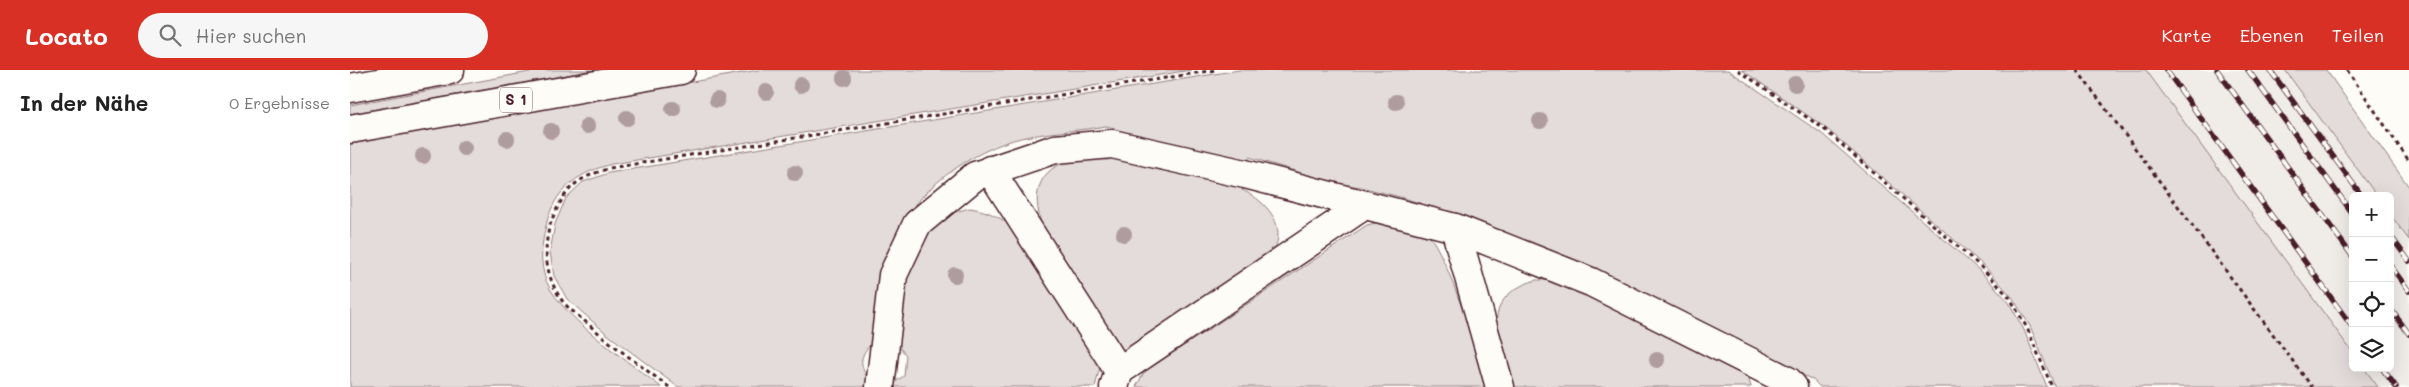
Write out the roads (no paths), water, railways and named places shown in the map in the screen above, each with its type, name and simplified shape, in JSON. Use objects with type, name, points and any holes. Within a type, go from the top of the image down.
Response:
[{"type":"main road","points":[[350,88],[450,70]]},
{"type":"main road","name":"S 1","points":[[350,130],[681,70]]},
{"type":"main road","points":[[880,387],[893,275],[916,224],[975,176],[1055,149],[1112,144],[1245,174],[1363,206],[1456,228],[1591,282],[1788,381],[1793,387]]},
{"type":"main road","points":[[990,170],[1117,379],[1363,206]]},
{"type":"main road","points":[[1456,228],[1500,387]]},
{"type":"railway","points":[[2166,70],[2352,327]]},
{"type":"railway","points":[[2217,70],[2349,252]]},
{"type":"railway","points":[[2248,70],[2349,209]]},
{"type":"railway","points":[[2270,70],[2359,192]]},
{"type":"railway","points":[[2391,237],[2409,261]]},
{"type":"railway","points":[[2394,270],[2409,291]]},
{"type":"railway","points":[[2394,313],[2409,334]]},
{"type":"railway","points":[[2385,372],[2396,387]]}]
